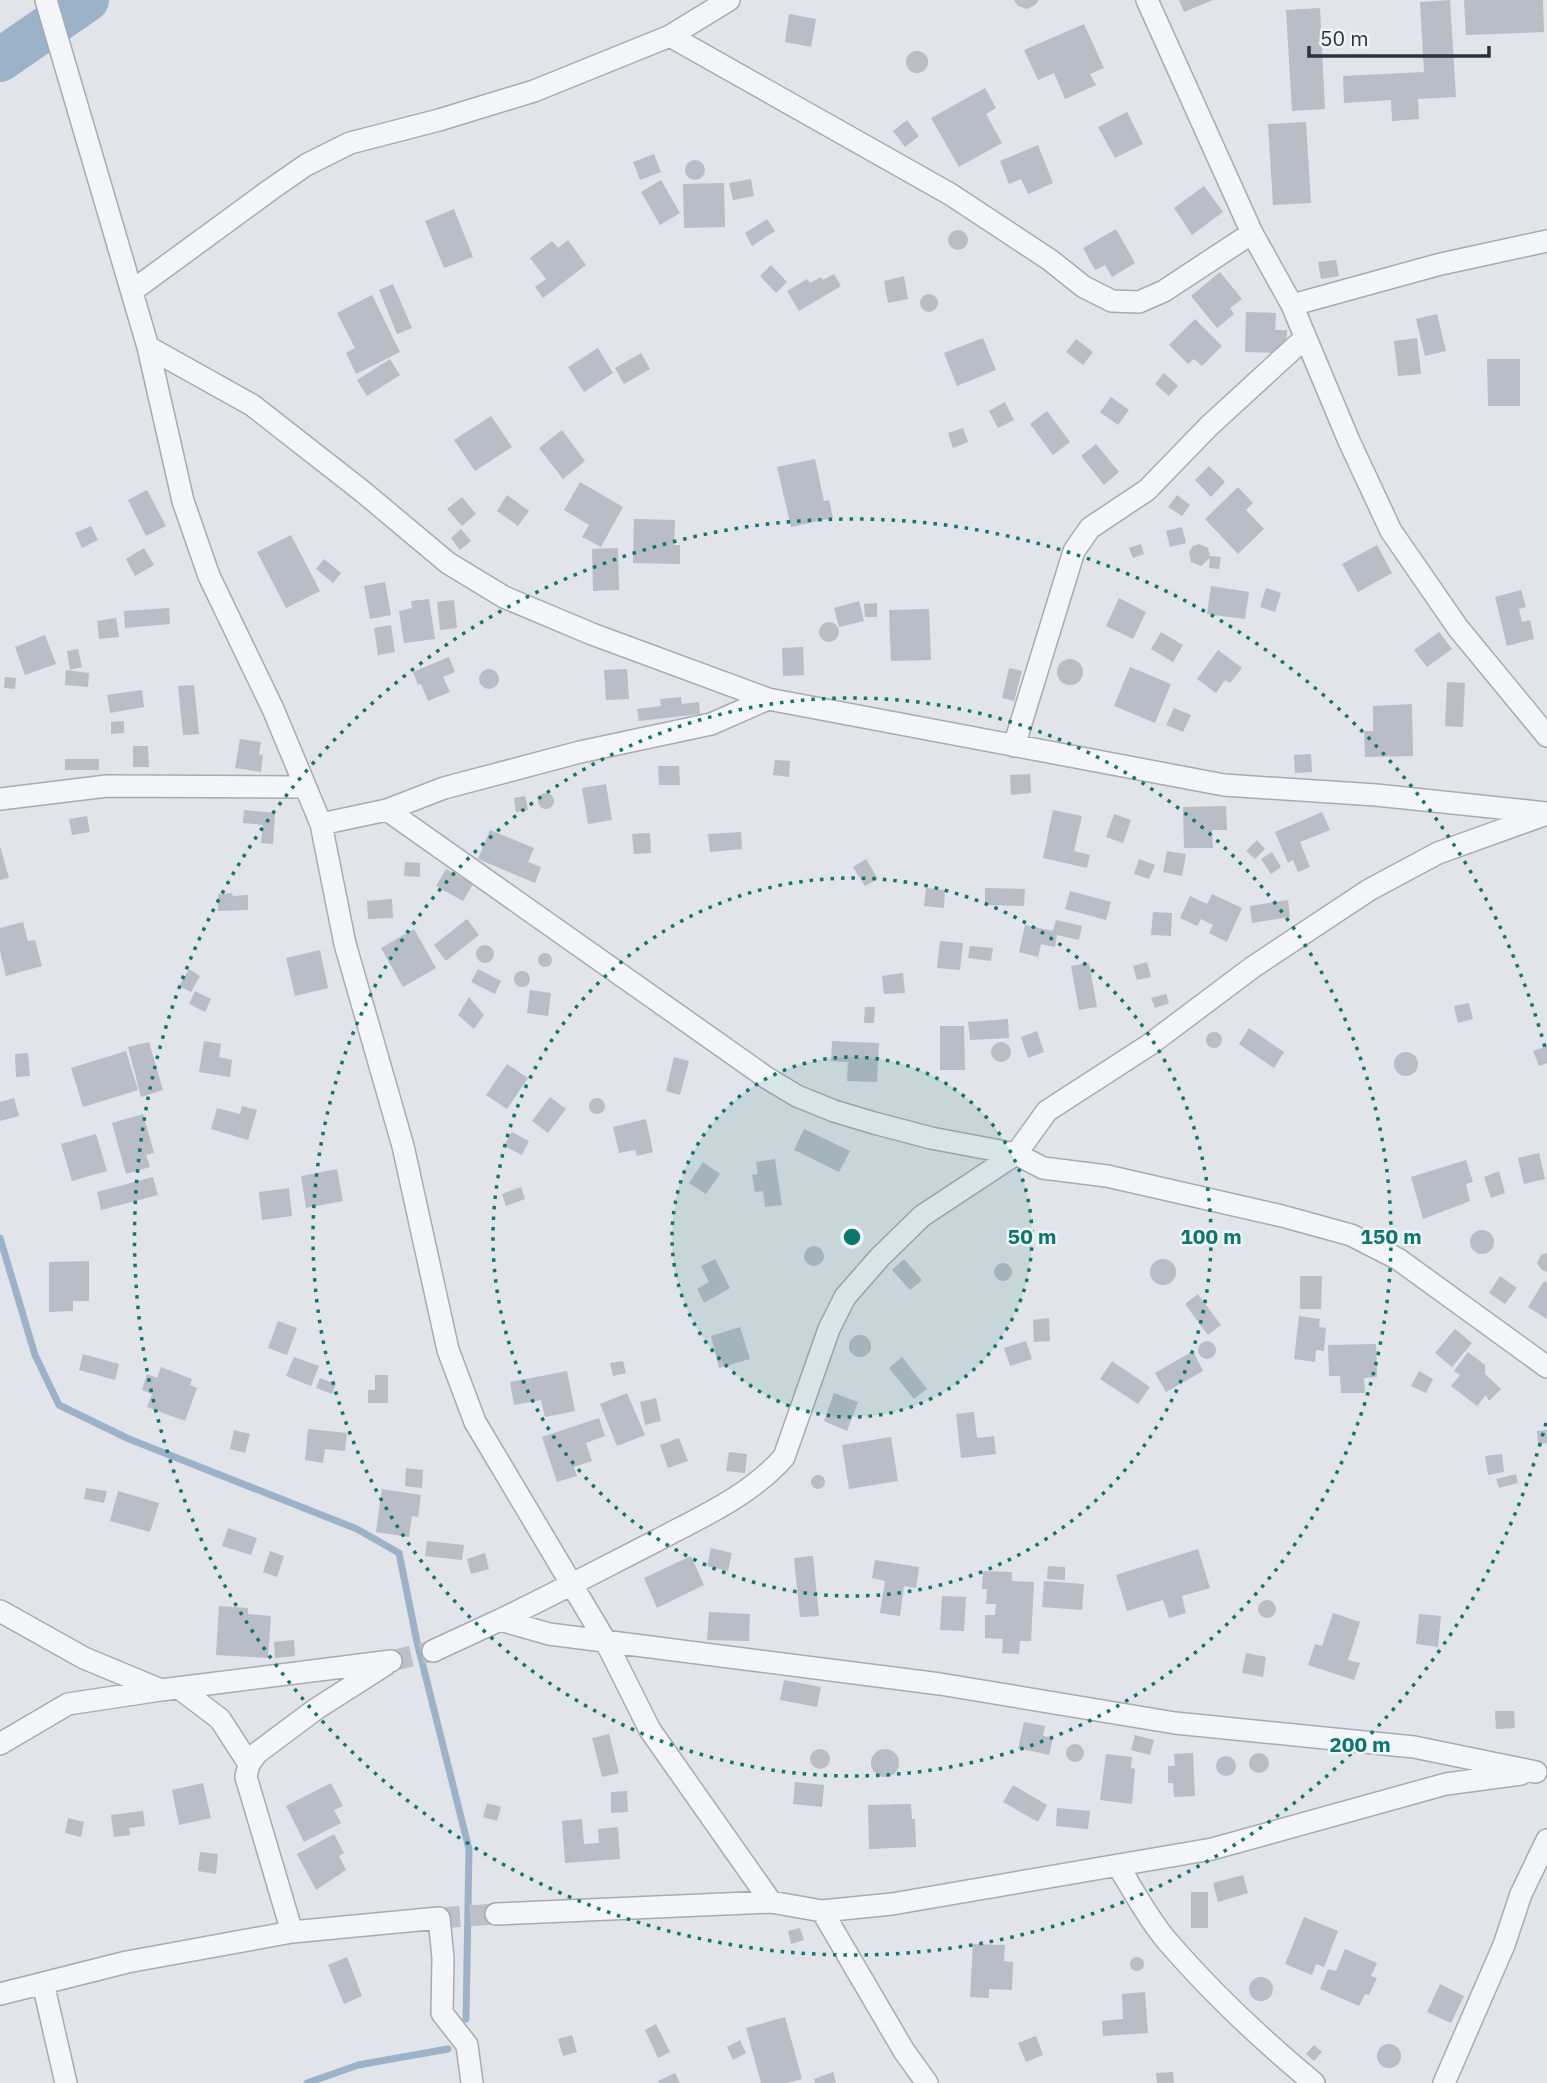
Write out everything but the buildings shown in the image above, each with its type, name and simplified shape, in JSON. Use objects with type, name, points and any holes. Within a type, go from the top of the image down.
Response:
[{"type":"street","points":[[46,0],[148,347],[183,501],[209,576],[273,709],[321,824],[345,944],[403,1146],[451,1361],[475,1422],[606,1642],[650,1730],[771,1902]]},
{"type":"street","points":[[132,291],[279,183],[306,165],[350,143],[534,91],[670,36],[729,0]]},
{"type":"street","points":[[1147,0],[1252,233],[1292,305],[1349,441],[1391,531],[1458,628],[1547,736]]},
{"type":"street","points":[[670,36],[950,194],[1050,260],[1084,287],[1112,301],[1139,302],[1164,291],[1252,233]]},
{"type":"street","points":[[1292,305],[1441,264],[1547,242]]},
{"type":"street","points":[[1014,746],[1068,564],[1090,528],[1147,490],[1209,426],[1305,338]]},
{"type":"street","points":[[148,347],[252,405],[448,563],[494,592],[543,614],[768,699],[1224,785],[1377,795],[1547,813]]},
{"type":"street","points":[[321,824],[387,810],[444,788],[556,759],[711,724],[768,699]]},
{"type":"street","points":[[0,799],[107,786],[304,787]]},
{"type":"street","points":[[387,810],[767,1078],[797,1096],[874,1123],[931,1138],[1016,1154],[1043,1168],[1107,1176],[1282,1216],[1351,1235],[1398,1259],[1547,1367]]},
{"type":"street","points":[[433,1651],[573,1584],[716,1508],[770,1473],[784,1457],[829,1329],[845,1297],[880,1257],[922,1216],[1016,1154],[1047,1111],[1149,1045],[1253,967],[1369,890],[1438,853],[1547,813]]},
{"type":"street","points":[[0,1611],[84,1658],[170,1689],[220,1719],[249,1763]]},
{"type":"street","points":[[500,1620],[550,1634],[940,1684],[1175,1723],[1414,1747],[1542,1773]]},
{"type":"street","points":[[0,1744],[68,1704],[391,1661],[316,1709],[257,1753],[249,1763],[246,1777],[292,1932]]},
{"type":"street","points":[[496,1914],[771,1902],[822,1911],[892,1904],[1212,1849],[1447,1784],[1542,1773]]},
{"type":"street","points":[[1444,2083],[1504,1945],[1521,1894],[1547,1840]]},
{"type":"street","points":[[1118,1866],[1166,1940],[1261,2038],[1314,2083]]},
{"type":"street","points":[[822,1911],[904,2051],[927,2083]]},
{"type":"street","points":[[0,1994],[127,1962],[292,1932],[439,1918],[443,1958],[442,2013],[467,2045],[472,2083]]},
{"type":"street","points":[[43,1983],[66,2083]]},
{"type":"waterway","points":[[0,60],[87,0]]},
{"type":"waterway","points":[[0,1238],[35,1355],[59,1405],[129,1439],[357,1529],[399,1553],[417,1642],[469,1849],[466,2019]]},
{"type":"waterway","points":[[307,2083],[358,2065],[448,2049]]},
{"type":"tunnel","points":[[391,1661],[433,1651]]},
{"type":"tunnel","points":[[439,1918],[496,1914]]}]
